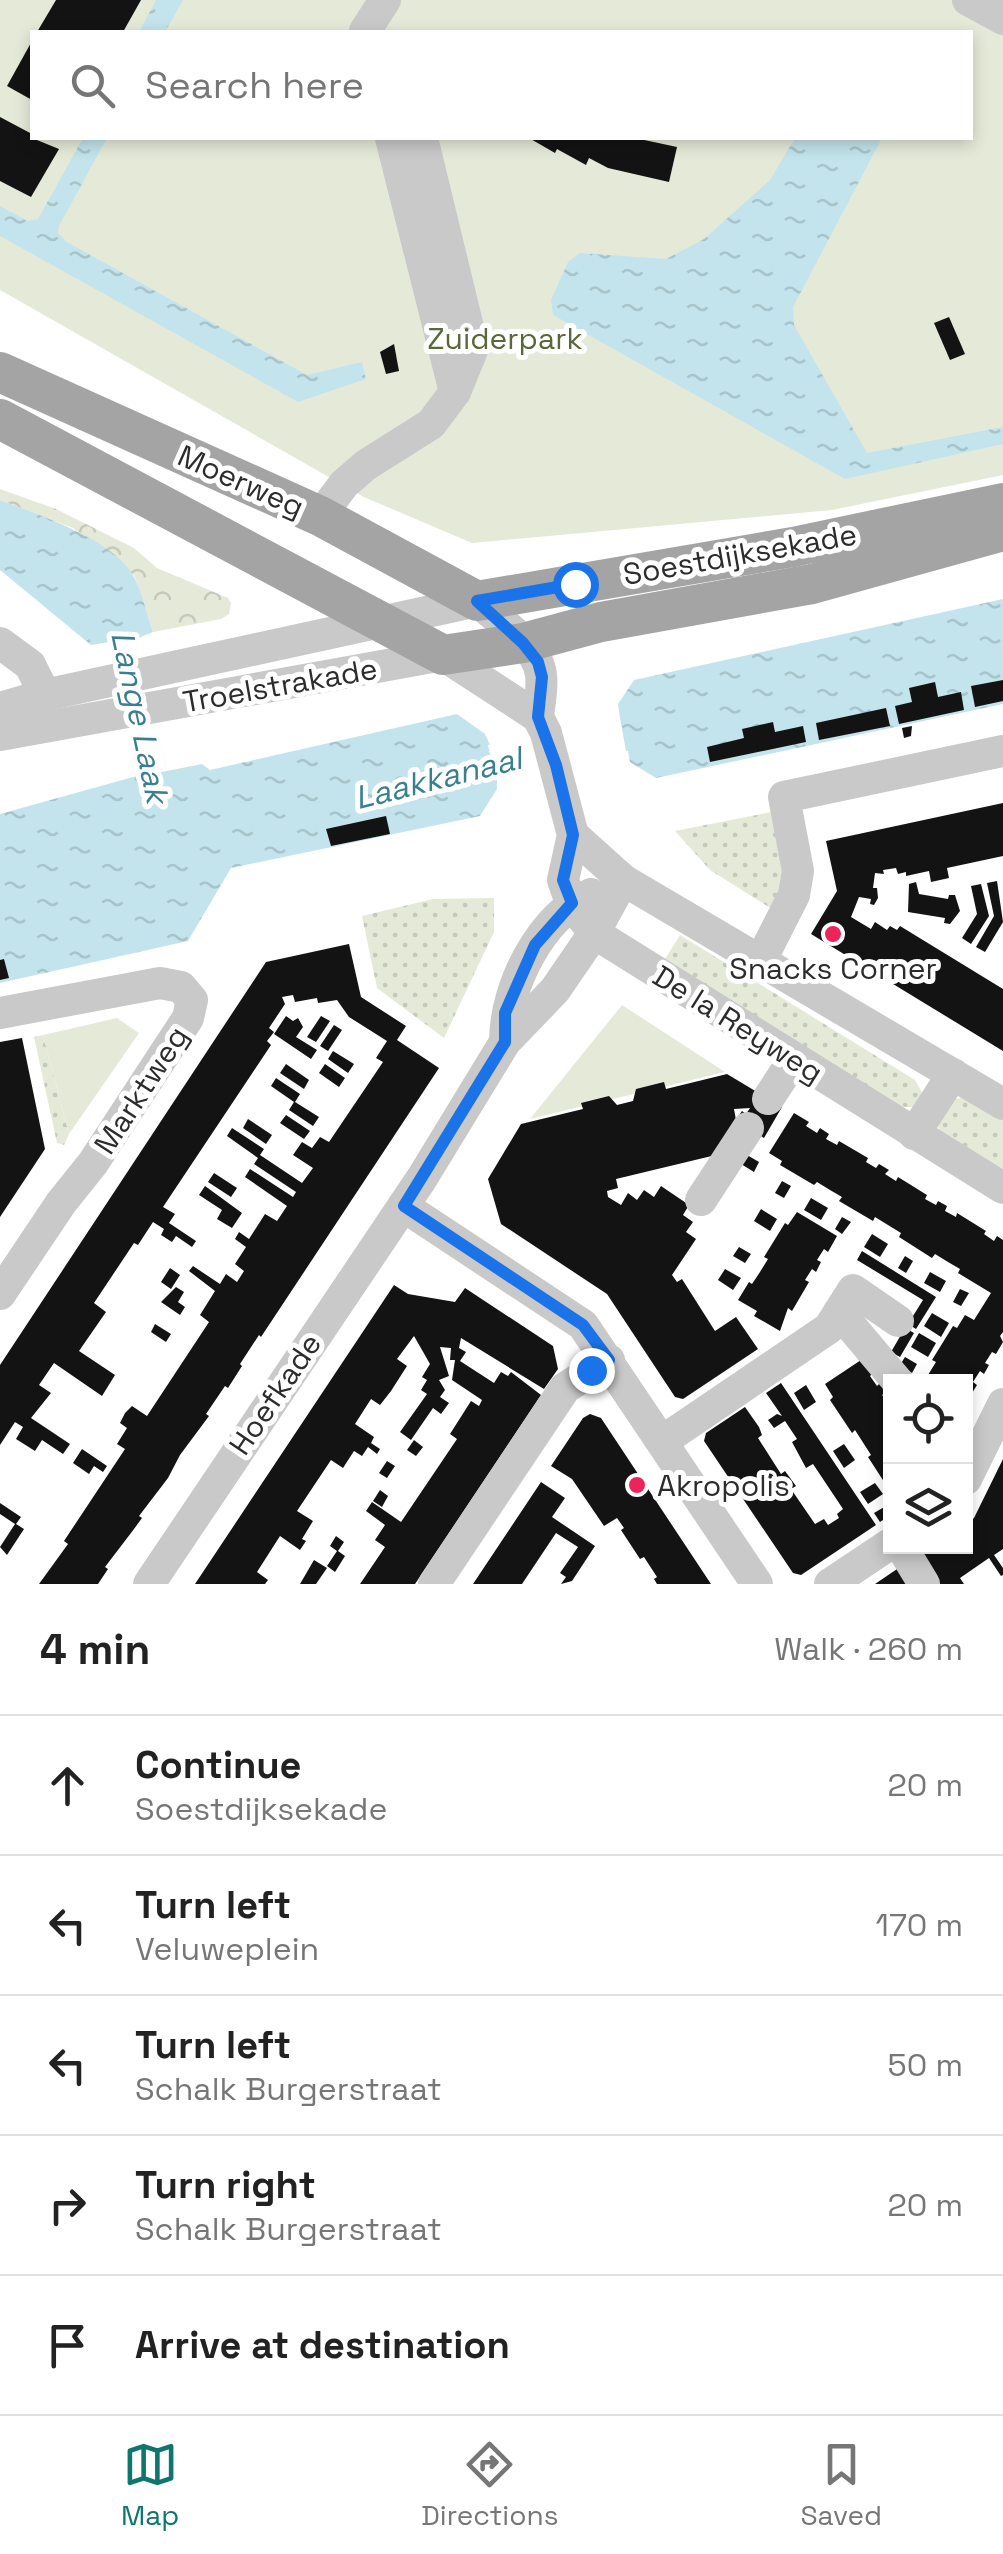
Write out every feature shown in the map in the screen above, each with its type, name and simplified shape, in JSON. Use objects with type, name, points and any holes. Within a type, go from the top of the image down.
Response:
[{"type":"main road","name":"Moerweg","points":[[0,372],[320,516],[477,601]]},
{"type":"main road","name":"Moerweg","points":[[0,418],[442,655]]},
{"type":"main road","name":"Soestdijksekade","points":[[477,601],[793,546],[1003,503]]},
{"type":"main road","name":"Soestdijksekade","points":[[442,655],[523,643],[601,622],[812,584],[1003,531]]},
{"type":"street","points":[[371,24],[387,0]]},
{"type":"street","points":[[968,0],[1003,19]]},
{"type":"street","points":[[392,140],[454,392]]},
{"type":"street","points":[[320,516],[344,484],[366,465],[431,424],[454,392],[473,348],[422,140]]},
{"type":"street","points":[[477,601],[538,662],[542,677],[542,725],[573,835],[563,880],[572,903]]},
{"type":"street","name":"Troelstrakade","points":[[0,708],[477,601]]},
{"type":"street","points":[[0,643],[30,665],[46,695]]},
{"type":"street","points":[[442,655],[542,725]]},
{"type":"street","name":"Troelstrakade","points":[[0,735],[442,655]]},
{"type":"street","points":[[760,960],[794,894],[798,871],[784,797],[1003,751]]},
{"type":"street","points":[[573,835],[623,880],[1003,1104]]},
{"type":"street","points":[[505,1042],[505,1013],[535,945],[572,903],[623,880]]},
{"type":"street","points":[[505,1042],[556,990],[623,880]]},
{"type":"street","name":"De la Reyweg","points":[[572,903],[594,933],[1003,1188]]},
{"type":"street","name":"Marktweg","points":[[0,1012],[160,983],[181,987],[192,1000],[193,1008],[93,1164],[60,1202],[0,1294]]},
{"type":"street","name":"Hoefkade","points":[[149,1584],[404,1206],[505,1042]]},
{"type":"street","points":[[768,1098],[794,1059]]},
{"type":"street","points":[[914,1134],[953,1074]]},
{"type":"street","points":[[701,1200],[748,1128]]},
{"type":"street","points":[[404,1206],[583,1325],[758,1584]]},
{"type":"street","points":[[664,1440],[828,1328],[853,1290],[898,1320]]},
{"type":"street","points":[[839,1312],[891,1374]]},
{"type":"street","points":[[434,1584],[565,1388],[609,1360]]},
{"type":"street","points":[[973,1464],[1003,1404]]},
{"type":"street","points":[[830,1584],[883,1549]]},
{"type":"street","points":[[906,1554],[924,1584]]},
{"type":"green space","name":"Zuiderpark","points":[[0,0],[1003,0],[1003,475],[832,510],[472,543],[364,497],[0,290]]},
{"type":"green space","points":[[0,489],[56,509],[134,548],[157,568],[228,598],[229,614],[221,619],[153,632],[134,575],[73,528],[0,500]]},
{"type":"green space","points":[[776,811],[788,852],[775,911],[710,870],[675,831]]},
{"type":"green space","points":[[494,898],[494,932],[444,1038],[377,988],[362,916],[433,899]]},
{"type":"green space","points":[[680,935],[915,1080],[924,1096],[917,1108],[897,1106],[662,964]]},
{"type":"green space","points":[[622,1005],[725,1072],[530,1119]]},
{"type":"green space","points":[[117,1018],[139,1033],[69,1134],[43,1035]]},
{"type":"green space","points":[[43,1035],[69,1134],[64,1145],[57,1143],[34,1037]]},
{"type":"green space","points":[[968,1097],[1003,1113],[1003,1180],[940,1138],[938,1125],[954,1099]]},
{"type":"water","points":[[156,0],[183,0],[166,30],[140,30]]},
{"type":"water","points":[[82,140],[106,140],[59,226],[58,233],[67,242],[307,375],[362,362],[366,379],[298,402],[0,236],[0,206],[28,221],[38,219]]},
{"type":"water","points":[[794,140],[881,140],[793,307],[794,325],[867,453],[1003,427],[1003,444],[845,479],[553,315],[551,300],[568,262],[580,253],[666,259],[704,239],[770,180]]},
{"type":"water","points":[[0,500],[95,541],[126,565],[135,579],[153,632],[138,638],[167,771],[202,764],[210,770],[457,714],[485,734],[490,745],[616,720],[620,718],[618,704],[634,680],[1003,599],[1003,704],[656,778],[630,762],[628,751],[623,750],[497,777],[497,789],[480,816],[231,868],[188,941],[0,983],[0,814],[144,774],[115,641],[91,645],[0,570]]},
{"type":"pier","points":[[139,636],[167,771],[143,776],[114,642]]},
{"type":"pier","points":[[620,718],[626,751],[495,778],[488,745]]},
{"type":"building","points":[[56,0],[141,0],[124,30],[38,30]]},
{"type":"building","points":[[30,45],[30,99],[7,86]]},
{"type":"building","points":[[0,117],[30,133],[30,140],[59,149],[31,197],[0,181]]},
{"type":"building","points":[[532,140],[644,140],[677,147],[669,182],[608,168],[589,158],[586,165],[557,149],[555,153]]},
{"type":"building","points":[[949,317],[965,354],[950,360],[934,323]]},
{"type":"building","points":[[394,344],[399,371],[386,374],[380,352]]},
{"type":"building","points":[[1003,680],[1003,701],[975,707],[971,686]]},
{"type":"building","points":[[935,682],[938,697],[961,692],[964,710],[899,724],[895,706],[912,702],[909,688]]},
{"type":"building","points":[[886,708],[890,726],[819,740],[816,723]]},
{"type":"building","points":[[773,722],[775,732],[803,726],[806,742],[710,762],[707,747],[744,738],[742,729]]},
{"type":"building","points":[[912,726],[911,736],[904,738],[902,728]]},
{"type":"building","points":[[1003,803],[1003,856],[947,868],[949,878],[931,882],[929,871],[906,876],[906,872],[898,874],[896,868],[883,870],[884,874],[875,873],[873,888],[877,888],[878,898],[874,905],[870,904],[871,899],[859,897],[851,917],[871,929],[875,922],[887,930],[900,926],[1003,989],[1003,1051],[811,934],[837,891],[826,841]]},
{"type":"building","points":[[386,816],[390,834],[331,846],[326,829]]},
{"type":"building","points":[[997,881],[1003,922],[985,952],[976,947],[994,916],[987,883]]},
{"type":"building","points":[[916,882],[919,894],[948,899],[955,895],[960,911],[950,924],[944,923],[945,918],[908,912],[909,884]]},
{"type":"building","points":[[981,884],[989,916],[971,944],[962,938],[977,914],[971,886]]},
{"type":"building","points":[[349,944],[361,997],[406,1026],[397,1040],[439,1068],[259,1335],[228,1388],[225,1386],[206,1414],[209,1416],[105,1567],[108,1569],[98,1584],[39,1584],[125,1449],[117,1444],[127,1428],[120,1423],[125,1413],[132,1406],[147,1416],[209,1322],[200,1315],[215,1291],[189,1271],[193,1266],[220,1284],[226,1274],[237,1282],[244,1271],[235,1264],[246,1247],[235,1239],[239,1232],[249,1239],[265,1214],[277,1221],[287,1206],[245,1177],[250,1169],[293,1197],[296,1192],[254,1164],[258,1158],[227,1136],[232,1128],[264,1149],[260,1155],[302,1183],[313,1168],[293,1155],[302,1142],[312,1148],[320,1137],[329,1142],[383,1062],[376,1058],[387,1041],[349,1017],[337,1000],[295,1002],[293,995],[282,997],[285,1004],[269,1028],[274,1032],[267,1041],[271,1045],[163,1207],[175,1214],[169,1223],[196,1241],[192,1247],[176,1236],[172,1242],[161,1235],[164,1229],[153,1222],[94,1303],[106,1312],[79,1351],[115,1375],[102,1396],[54,1363],[39,1385],[51,1393],[31,1418],[70,1444],[63,1454],[42,1440],[35,1451],[16,1439],[23,1427],[15,1422],[0,1445],[0,1365],[266,962]]},
{"type":"building","points":[[4,959],[9,978],[0,980],[0,960]]},
{"type":"building","points":[[286,1016],[293,1021],[298,1018],[303,1027],[296,1037],[317,1050],[311,1059],[274,1034]]},
{"type":"building","points":[[321,1016],[330,1021],[316,1042],[307,1037]]},
{"type":"building","points":[[334,1025],[342,1030],[328,1051],[320,1046]]},
{"type":"building","points":[[22,1038],[45,1149],[0,1217],[0,1042]]},
{"type":"building","points":[[333,1051],[354,1064],[348,1073],[328,1059]]},
{"type":"building","points":[[286,1064],[309,1080],[304,1089],[280,1073]]},
{"type":"building","points":[[325,1064],[345,1078],[339,1087],[319,1073]]},
{"type":"building","points":[[727,1074],[782,1107],[764,1138],[736,1120],[720,1154],[616,1179],[618,1188],[607,1191],[608,1197],[621,1205],[628,1193],[637,1200],[644,1190],[654,1197],[661,1186],[689,1205],[683,1215],[693,1222],[686,1232],[696,1239],[672,1275],[677,1282],[682,1279],[715,1331],[736,1317],[758,1349],[683,1399],[675,1397],[607,1294],[501,1224],[488,1179],[521,1124],[583,1109],[581,1103],[609,1096],[617,1105],[633,1101],[636,1089],[664,1082],[666,1089]],"holes":[[[750,1108],[746,1114],[742,1111],[736,1120],[734,1109]]]},
{"type":"building","points":[[276,1078],[300,1094],[295,1102],[319,1117],[313,1126],[289,1110],[294,1102],[271,1086]]},
{"type":"building","points":[[794,1113],[809,1122],[806,1126],[817,1133],[820,1128],[829,1134],[826,1139],[837,1145],[839,1141],[868,1158],[866,1162],[876,1168],[879,1164],[889,1170],[885,1174],[896,1181],[898,1177],[936,1205],[938,1201],[947,1206],[945,1211],[956,1217],[957,1213],[986,1231],[984,1234],[994,1241],[997,1236],[1003,1240],[1003,1342],[985,1363],[989,1365],[984,1374],[980,1371],[973,1382],[973,1374],[929,1374],[936,1362],[932,1360],[953,1326],[957,1328],[965,1315],[974,1320],[991,1293],[958,1273],[960,1269],[935,1254],[932,1258],[899,1237],[901,1233],[875,1217],[873,1221],[839,1201],[842,1197],[780,1165],[782,1161],[769,1153]]},
{"type":"building","points":[[286,1115],[310,1131],[304,1139],[280,1123]]},
{"type":"building","points":[[248,1119],[272,1135],[266,1144],[243,1128]]},
{"type":"building","points":[[747,1155],[759,1162],[754,1172],[741,1164]]},
{"type":"building","points":[[214,1173],[237,1188],[231,1197],[208,1182]]},
{"type":"building","points":[[782,1181],[791,1186],[784,1198],[775,1193]]},
{"type":"building","points":[[205,1186],[242,1213],[232,1228],[217,1219],[222,1210],[199,1195]]},
{"type":"building","points":[[811,1198],[828,1208],[821,1220],[804,1210]]},
{"type":"building","points":[[761,1209],[777,1219],[770,1231],[754,1221]]},
{"type":"building","points":[[797,1212],[837,1236],[828,1252],[824,1249],[817,1260],[821,1262],[816,1272],[812,1269],[805,1280],[809,1282],[792,1311],[788,1308],[780,1331],[754,1316],[757,1311],[738,1300],[768,1259],[764,1257],[785,1223],[788,1225]]},
{"type":"building","points":[[842,1217],[851,1222],[842,1234],[835,1229]]},
{"type":"building","points":[[872,1234],[888,1244],[880,1257],[864,1247]]},
{"type":"building","points":[[739,1247],[751,1254],[745,1263],[733,1256]]},
{"type":"building","points":[[862,1251],[936,1297],[916,1329],[908,1324],[923,1300],[857,1260]]},
{"type":"building","points":[[905,1256],[913,1261],[906,1273],[898,1268]]},
{"type":"building","points":[[170,1268],[180,1275],[171,1289],[161,1282]]},
{"type":"building","points":[[725,1269],[741,1278],[733,1290],[718,1280]]},
{"type":"building","points":[[930,1272],[946,1281],[940,1292],[924,1283]]},
{"type":"building","points":[[394,1285],[408,1294],[455,1302],[465,1288],[553,1346],[558,1369],[544,1389],[461,1338],[459,1348],[466,1352],[460,1361],[494,1383],[501,1372],[508,1376],[511,1372],[541,1395],[415,1584],[360,1584],[385,1547],[375,1540],[385,1525],[366,1511],[372,1502],[401,1522],[457,1439],[450,1434],[471,1401],[479,1406],[482,1400],[452,1380],[455,1360],[450,1360],[451,1348],[440,1347],[449,1376],[439,1380],[445,1390],[440,1397],[449,1403],[441,1414],[433,1408],[411,1440],[400,1432],[427,1394],[421,1390],[427,1380],[422,1377],[430,1364],[414,1336],[397,1359],[407,1366],[391,1391],[380,1405],[371,1399],[355,1424],[374,1437],[371,1443],[380,1449],[377,1454],[368,1447],[362,1456],[354,1451],[343,1468],[331,1460],[297,1511],[313,1521],[300,1550],[280,1536],[257,1572],[268,1580],[265,1584],[195,1584]]},
{"type":"building","points":[[176,1287],[184,1292],[178,1302],[185,1307],[180,1315],[161,1302]]},
{"type":"building","points":[[960,1289],[969,1293],[961,1306],[953,1302]]},
{"type":"building","points":[[932,1313],[949,1323],[941,1337],[924,1326]]},
{"type":"building","points":[[155,1324],[171,1334],[166,1342],[151,1332]]},
{"type":"building","points":[[905,1328],[914,1333],[900,1357],[891,1352]]},
{"type":"building","points":[[919,1333],[936,1343],[928,1357],[911,1347]]},
{"type":"building","points":[[905,1357],[917,1364],[912,1373],[900,1365]]},
{"type":"building","points":[[864,1358],[873,1373],[870,1376],[883,1388],[883,1480],[855,1430],[852,1433],[830,1400],[833,1397],[825,1384]]},
{"type":"building","points":[[781,1383],[876,1525],[801,1575],[793,1573],[704,1441],[706,1433],[745,1407],[759,1427],[762,1435],[758,1438],[781,1474],[785,1471],[796,1486],[791,1489],[815,1524],[824,1519],[828,1525],[839,1518],[837,1514],[843,1509],[813,1464],[806,1468],[792,1442],[797,1439],[785,1421],[774,1428],[768,1420],[777,1414],[782,1416],[766,1393]]},
{"type":"building","points":[[806,1385],[816,1402],[804,1410],[794,1393]]},
{"type":"building","points":[[590,1414],[601,1418],[711,1584],[657,1584],[657,1577],[644,1557],[640,1559],[617,1518],[604,1526],[572,1479],[551,1466],[583,1418]]},
{"type":"building","points":[[414,1440],[423,1447],[416,1456],[407,1450]]},
{"type":"building","points":[[844,1444],[855,1460],[844,1468],[833,1451]]},
{"type":"building","points":[[82,1449],[107,1466],[103,1472],[94,1466],[89,1474],[73,1463]]},
{"type":"building","points":[[1003,1459],[1003,1549],[994,1555],[1003,1575],[989,1558],[960,1578],[964,1584],[934,1584],[916,1557],[973,1554],[974,1518]]},
{"type":"building","points":[[387,1461],[395,1466],[387,1478],[379,1473]]},
{"type":"building","points":[[541,1482],[565,1498],[552,1517],[595,1546],[572,1581],[561,1584],[566,1577],[560,1573],[578,1547],[556,1533],[522,1584],[473,1584]]},
{"type":"building","points":[[875,1483],[883,1494],[868,1504],[860,1492]]},
{"type":"building","points":[[380,1490],[388,1496],[382,1507],[373,1501]]},
{"type":"building","points":[[0,1503],[21,1517],[16,1524],[24,1529],[7,1555],[0,1547],[15,1524],[0,1514]]},
{"type":"building","points":[[883,1508],[883,1520],[880,1522],[874,1513]]},
{"type":"building","points":[[336,1536],[344,1542],[338,1551],[345,1556],[335,1572],[327,1566],[337,1551],[330,1546]]},
{"type":"building","points":[[314,1560],[327,1568],[316,1584],[300,1584]]},
{"type":"building","points":[[903,1565],[915,1584],[875,1584]]},
{"type":"place","name":"Snacks Corner","points":[[833,934]]},
{"type":"place","name":"Akropolis","points":[[637,1485]]},
{"type":"route","points":[[575,584],[477,601],[538,662],[542,677],[538,717],[556,765],[573,835],[563,880],[572,903],[535,945],[505,1013],[505,1042],[404,1206],[583,1325],[609,1360],[591,1370]]},
{"type":"water label","name":"Lange Laak","points":[[140,717]]},
{"type":"water label","name":"Laakkanaal","points":[[438,778]]}]
